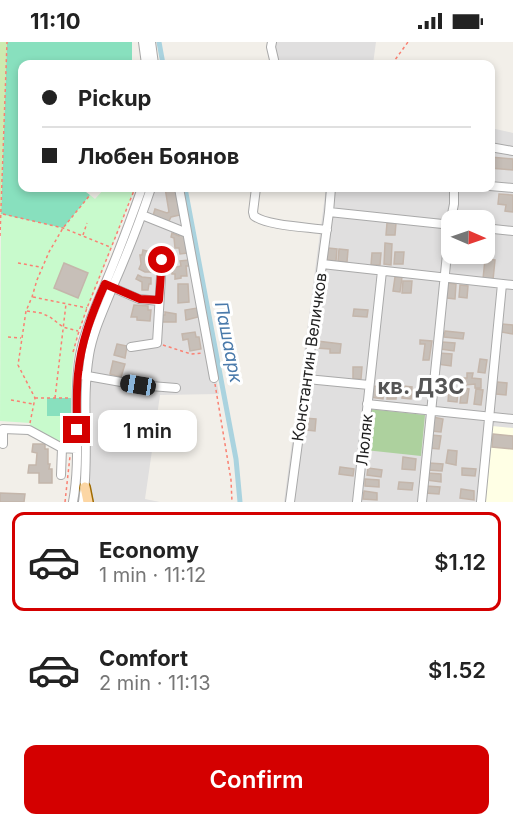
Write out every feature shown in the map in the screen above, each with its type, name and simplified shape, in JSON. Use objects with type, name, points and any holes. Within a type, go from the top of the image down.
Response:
[{"type":"main road","points":[[85,487],[88,502]]},
{"type":"street","points":[[143,42],[145,60]]},
{"type":"street","points":[[151,42],[153,60]]},
{"type":"street","points":[[272,42],[273,60]]},
{"type":"street","points":[[495,148],[513,151]]},
{"type":"street","points":[[495,186],[513,188]]},
{"type":"street","points":[[74,502],[82,375],[141,192]]},
{"type":"street","points":[[109,286],[142,215],[150,192]]},
{"type":"street","points":[[180,192],[214,378]]},
{"type":"street","points":[[256,192],[253,212],[259,220],[327,230]]},
{"type":"street","name":"Константин Величков","points":[[290,502],[331,192]]},
{"type":"street","points":[[453,210],[454,192]]},
{"type":"street","points":[[329,212],[441,223]]},
{"type":"street","points":[[142,215],[187,233]]},
{"type":"street","points":[[495,229],[513,231]]},
{"type":"street","points":[[131,347],[157,343],[162,260]]},
{"type":"street","points":[[322,264],[513,285]]},
{"type":"street","points":[[422,502],[447,264]]},
{"type":"street","name":"Люляк","points":[[357,502],[382,271]]},
{"type":"street","points":[[481,502],[502,284]]},
{"type":"street","points":[[109,286],[140,299],[159,300]]},
{"type":"street","points":[[82,375],[138,385],[176,388]]},
{"type":"street","points":[[82,375],[85,487],[83,502]]},
{"type":"street","points":[[306,379],[369,386]]},
{"type":"street","points":[[368,404],[513,419]]},
{"type":"street","points":[[3,444],[3,429],[29,430],[62,448],[77,449]]},
{"type":"street","points":[[61,475],[62,448]]},
{"type":"path","points":[[0,236],[7,42]]},
{"type":"path","points":[[395,60],[408,42]]},
{"type":"path","points":[[29,430],[35,398],[18,364],[26,311],[41,268],[63,228],[90,195]]},
{"type":"path","points":[[1,214],[63,228],[111,248]]},
{"type":"path","points":[[83,236],[87,223]]},
{"type":"path","points":[[18,263],[41,268]]},
{"type":"path","points":[[32,297],[87,308]]},
{"type":"path","points":[[55,398],[66,304]]},
{"type":"path","points":[[26,311],[41,313],[64,327],[79,331]]},
{"type":"path","points":[[8,337],[22,338]]},
{"type":"path","points":[[157,343],[191,354],[208,353]]},
{"type":"path","points":[[214,378],[231,480],[232,502]]},
{"type":"path","points":[[35,398],[70,398]]},
{"type":"path","points":[[11,400],[34,404]]},
{"type":"shaded area","points":[[269,42],[376,42],[374,60],[276,60]]},
{"type":"shaded area","points":[[495,129],[513,133],[513,502],[284,502],[325,192],[495,192]]},
{"type":"shaded area","points":[[151,192],[183,192],[219,394],[160,395],[145,499],[160,502],[86,502],[90,458],[91,344]]},
{"type":"shaded area","points":[[492,426],[513,428],[513,502],[484,502]]},
{"type":"green space","points":[[0,42],[7,42],[0,236]]},
{"type":"green space","points":[[7,42],[132,42],[132,60],[18,60],[18,192],[86,192],[90,195],[63,228],[1,214]]},
{"type":"green space","points":[[101,192],[133,192],[79,331],[73,364],[71,398],[47,399],[47,416],[71,416],[71,448],[29,430],[30,423],[0,421],[1,214],[63,228],[90,195],[95,199]],"holes":[[[64,263],[88,273],[78,298],[54,288]]]},
{"type":"green space","points":[[47,398],[71,398],[71,416],[47,416]]},
{"type":"green space","points":[[369,409],[425,415],[421,456],[365,450]]},
{"type":"building","points":[[495,157],[513,159],[513,170],[495,168]]},
{"type":"building","points":[[166,192],[176,192],[180,215],[171,217],[167,225],[152,219],[155,209],[169,212]]},
{"type":"building","points":[[499,194],[513,195],[513,212],[505,211],[506,205],[498,204]]},
{"type":"building","points":[[387,223],[396,223],[395,235],[386,235]]},
{"type":"building","points":[[172,233],[179,236],[184,235],[187,253],[180,254],[179,248],[175,248]]},
{"type":"building","points":[[385,243],[392,244],[391,265],[384,264]]},
{"type":"building","points":[[328,248],[337,249],[336,261],[327,260]]},
{"type":"building","points":[[339,249],[348,250],[347,262],[338,261]]},
{"type":"building","points":[[143,250],[151,252],[149,258],[153,264],[153,272],[139,269],[140,255]]},
{"type":"building","points":[[395,252],[404,252],[403,264],[394,264]]},
{"type":"building","points":[[372,253],[381,253],[380,265],[371,265]]},
{"type":"building","points":[[189,260],[189,266],[186,266],[187,276],[175,279],[172,268],[181,266],[180,261]]},
{"type":"building","points":[[64,263],[88,273],[78,298],[54,288]]},
{"type":"building","points":[[484,264],[495,264],[493,280],[483,279]]},
{"type":"building","points":[[138,275],[151,278],[148,290],[142,290],[142,282],[136,279]]},
{"type":"building","points":[[395,277],[402,277],[400,292],[393,291]]},
{"type":"building","points":[[403,281],[412,281],[411,293],[402,293]]},
{"type":"building","points":[[448,283],[456,284],[455,299],[447,298]]},
{"type":"building","points":[[178,284],[188,284],[189,302],[178,303]]},
{"type":"building","points":[[460,285],[468,286],[467,298],[459,297]]},
{"type":"building","points":[[134,305],[148,306],[148,310],[151,310],[150,321],[131,317]]},
{"type":"building","points":[[197,308],[198,317],[186,320],[185,310]]},
{"type":"building","points":[[354,309],[368,310],[367,317],[353,316]]},
{"type":"building","points":[[165,312],[176,314],[176,322],[162,322],[162,315],[165,315]]},
{"type":"building","points":[[502,324],[513,325],[513,334],[501,332]]},
{"type":"building","points":[[445,331],[464,333],[463,339],[444,337]]},
{"type":"building","points":[[195,332],[196,337],[199,337],[201,349],[190,351],[188,339],[183,340],[182,334]]},
{"type":"building","points":[[420,340],[432,341],[429,360],[423,360],[425,344],[420,344]]},
{"type":"building","points":[[317,341],[341,344],[340,353],[330,353],[330,349],[316,348]]},
{"type":"building","points":[[442,342],[455,343],[454,351],[441,349]]},
{"type":"building","points":[[117,344],[127,346],[125,358],[114,355]]},
{"type":"building","points":[[439,353],[452,354],[451,366],[438,364]]},
{"type":"building","points":[[480,359],[487,360],[485,373],[478,372]]},
{"type":"building","points":[[113,361],[125,364],[121,377],[110,374]]},
{"type":"building","points":[[353,367],[362,367],[361,379],[353,379]]},
{"type":"building","points":[[467,373],[473,373],[472,378],[481,379],[481,388],[475,388],[475,384],[461,383],[462,378],[467,378]]},
{"type":"building","points":[[497,382],[507,383],[506,395],[496,394]]},
{"type":"building","points":[[371,386],[385,387],[383,399],[370,397]]},
{"type":"building","points":[[403,386],[412,387],[411,399],[402,398]]},
{"type":"building","points":[[388,387],[397,387],[396,399],[387,399]]},
{"type":"building","points":[[462,388],[469,389],[467,403],[460,403]]},
{"type":"building","points":[[449,389],[458,390],[457,402],[448,401]]},
{"type":"building","points":[[476,389],[483,390],[481,405],[474,404]]},
{"type":"building","points":[[433,417],[443,419],[441,432],[431,431]]},
{"type":"building","points":[[303,418],[316,419],[315,431],[307,430],[307,425],[302,424]]},
{"type":"building","points":[[493,434],[513,436],[513,449],[492,447]]},
{"type":"building","points":[[431,435],[441,436],[439,449],[429,448]]},
{"type":"building","points":[[33,444],[45,444],[45,449],[48,449],[52,483],[39,483],[39,473],[28,473],[29,465],[36,465],[37,453],[32,452]]},
{"type":"building","points":[[448,450],[457,451],[456,465],[446,463]]},
{"type":"building","points":[[403,457],[416,459],[415,470],[402,469]]},
{"type":"building","points":[[429,463],[443,464],[442,471],[428,470]]},
{"type":"building","points":[[340,467],[354,469],[353,476],[339,474]]},
{"type":"building","points":[[368,468],[382,470],[381,477],[367,475]]},
{"type":"building","points":[[462,468],[476,469],[475,476],[462,475]]},
{"type":"building","points":[[427,473],[441,474],[441,482],[427,480]]},
{"type":"building","points":[[365,479],[379,480],[379,487],[365,486]]},
{"type":"building","points":[[399,482],[413,483],[412,490],[398,489]]},
{"type":"building","points":[[426,486],[440,487],[439,494],[425,493]]},
{"type":"building","points":[[461,489],[474,491],[474,500],[460,498]]},
{"type":"building","points":[[364,491],[377,493],[377,500],[363,499]]},
{"type":"building","points":[[0,493],[25,494],[24,502],[0,502]]},
{"type":"waterway","name":"Пашаарк","points":[[159,42],[162,60]]},
{"type":"waterway","name":"Пашаарк","points":[[186,192],[236,459],[240,502]]},
{"type":"district","name":"кв. ДЗС","points":[[421,386]]},
{"type":"route","points":[[77,430],[77,375],[81,352],[85,333],[105,284],[140,299],[159,300],[162,260]]}]
